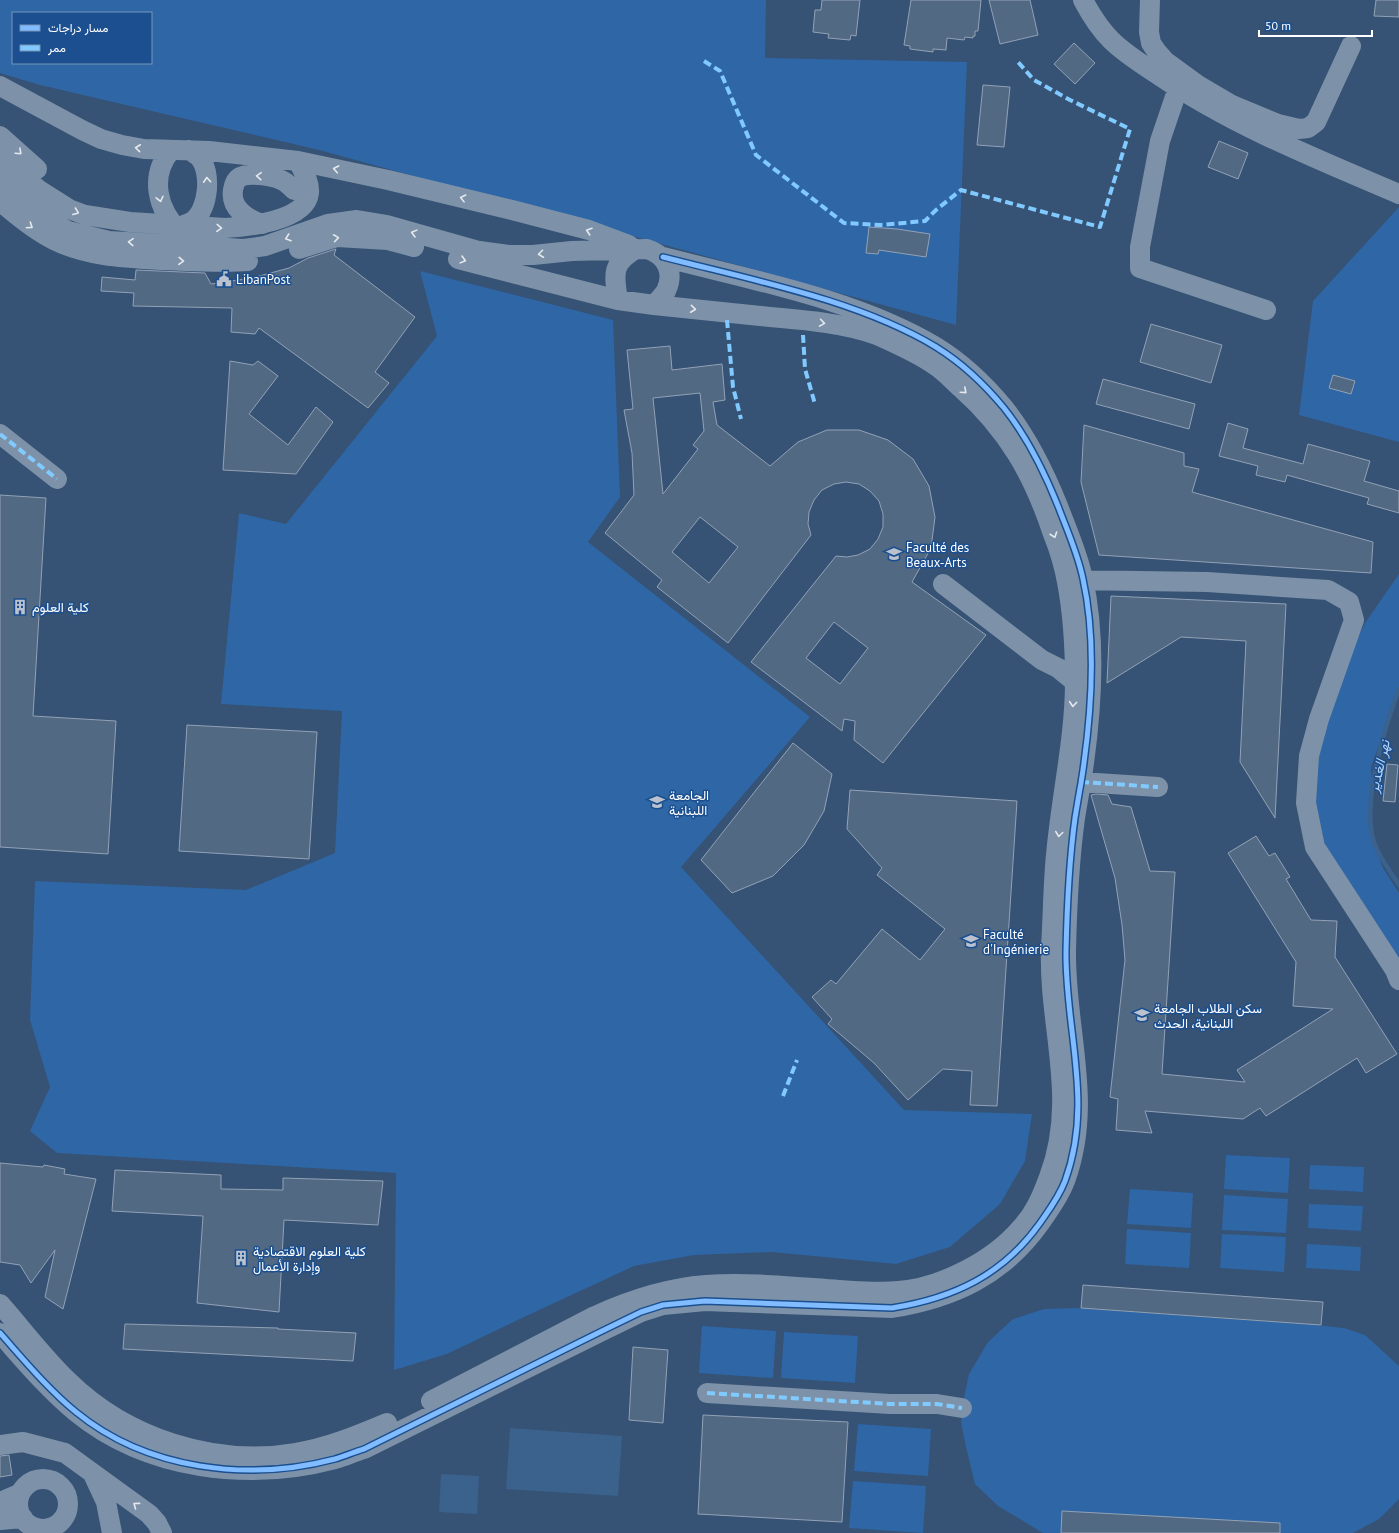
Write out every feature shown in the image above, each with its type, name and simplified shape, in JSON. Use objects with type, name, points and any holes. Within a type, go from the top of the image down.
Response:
[{"type":"street","points":[[1084,0],[1093,19],[1112,41],[1178,88],[1269,137],[1399,194]]},
{"type":"street","points":[[1150,0],[1149,32],[1152,43],[1157,52],[1165,61],[1198,85],[1232,105],[1278,124],[1292,128],[1308,128],[1316,122],[1351,46]]},
{"type":"street","points":[[0,86],[101,139],[134,148],[180,150],[298,161],[388,180],[539,217],[589,230],[637,249]]},
{"type":"street","points":[[1178,88],[1160,141],[1140,247],[1140,268],[1266,310]]},
{"type":"street","points":[[0,136],[37,168]]},
{"type":"street","points":[[180,150],[162,163],[158,187],[160,203],[182,232],[210,262]]},
{"type":"street","points":[[144,259],[182,232],[194,221],[204,205],[207,193],[207,181],[203,164],[199,157],[180,150]]},
{"type":"street","points":[[0,156],[38,190],[74,211],[85,215],[182,232],[244,249],[265,246],[328,224],[357,220],[387,225],[479,251],[509,255],[533,255],[572,250],[648,249],[663,257],[808,295],[886,321],[939,349],[963,367],[1006,410],[1027,440],[1045,474],[1073,544],[1075,580]]},
{"type":"street","points":[[182,232],[239,228],[262,224],[291,214],[300,208],[306,201],[309,194],[309,187],[306,177],[298,161]]},
{"type":"street","points":[[262,224],[250,220],[236,207],[232,195],[235,182],[245,176],[268,176],[279,178],[286,182],[294,190]]},
{"type":"street","points":[[0,178],[35,209],[68,231],[109,241],[164,244]]},
{"type":"street","points":[[0,201],[21,219],[39,232],[54,240],[87,252],[125,258],[210,262],[262,259],[285,254],[337,237],[388,240],[618,300],[802,320],[849,327],[874,335],[898,345],[935,365],[977,403],[995,422],[1018,454],[1032,479],[1045,508],[1058,548],[1075,580],[1088,618],[1091,652],[1083,682],[1069,751],[1056,855],[1051,958],[1055,1024],[1070,1070],[1079,1110],[1068,1136],[1065,1181],[1055,1202],[1020,1249],[997,1268],[974,1283],[944,1296],[892,1308],[705,1301],[663,1306],[635,1315],[421,1413],[364,1449],[336,1459],[290,1468],[262,1470],[228,1470],[172,1460],[123,1443],[93,1413],[53,1392],[0,1333]]},
{"type":"street","points":[[618,300],[616,268],[624,256],[637,249]]},
{"type":"street","points":[[654,305],[666,291],[670,280],[669,268],[663,257]]},
{"type":"street","points":[[0,434],[57,479]]},
{"type":"street","points":[[1075,580],[1207,582],[1328,590],[1349,602],[1354,620],[1315,733],[1309,756],[1306,803],[1315,847],[1395,970],[1399,980]]},
{"type":"street","points":[[943,584],[1042,660],[1083,682]]},
{"type":"street","points":[[1070,1070],[1070,1014],[1066,948],[1067,909],[1075,814],[1081,782],[1083,682]]},
{"type":"street","points":[[1081,782],[1158,787]]},
{"type":"street","points":[[0,1304],[69,1382],[89,1399],[93,1413]]},
{"type":"street","points":[[707,1393],[890,1404],[937,1404],[962,1408]]},
{"type":"street","points":[[0,1446],[24,1442],[65,1453],[149,1514],[157,1523],[162,1533]]},
{"type":"street","points":[[93,1474],[106,1502],[112,1533]]},
{"type":"street","points":[[0,1502],[19,1494],[29,1482],[45,1478],[60,1484],[69,1497],[68,1513],[57,1526],[42,1530],[27,1524],[23,1518],[18,1510],[19,1494]]},
{"type":"street","points":[[0,1520],[23,1518]]},
{"type":"shaded area","points":[[0,0],[766,0],[765,58],[967,62],[956,325],[319,150],[40,85],[0,73]]},
{"type":"shaded area","points":[[1399,207],[1399,442],[1299,415],[1313,301]]},
{"type":"shaded area","points":[[420,271],[613,320],[620,497],[588,542],[810,717],[681,867],[904,1110],[1032,1114],[1025,1161],[1000,1204],[950,1247],[896,1264],[772,1252],[694,1255],[634,1266],[447,1354],[394,1370],[396,1173],[57,1153],[30,1131],[50,1087],[30,1020],[35,881],[246,890],[335,853],[342,711],[221,704],[239,513],[286,524],[437,336]]},
{"type":"shaded area","points":[[1399,574],[1399,690],[1371,767],[1373,799],[1370,833],[1383,868],[1399,893],[1399,969],[1338,880],[1315,817],[1316,758],[1336,684],[1365,623]]},
{"type":"shaded area","points":[[1226,1155],[1290,1158],[1288,1193],[1224,1189]]},
{"type":"shaded area","points":[[1310,1165],[1364,1167],[1363,1192],[1309,1189]]},
{"type":"shaded area","points":[[1130,1189],[1193,1193],[1191,1228],[1127,1224]]},
{"type":"shaded area","points":[[1224,1195],[1288,1199],[1286,1233],[1222,1230]]},
{"type":"shaded area","points":[[1309,1204],[1363,1206],[1361,1231],[1308,1228]]},
{"type":"shaded area","points":[[1127,1229],[1191,1233],[1189,1268],[1125,1264]]},
{"type":"shaded area","points":[[1222,1234],[1286,1237],[1284,1272],[1220,1268]]},
{"type":"shaded area","points":[[1307,1244],[1361,1247],[1360,1271],[1306,1268]]},
{"type":"shaded area","points":[[1076,1308],[1316,1325],[1344,1328],[1365,1335],[1399,1366],[1399,1499],[1379,1519],[1353,1533],[1043,1533],[998,1506],[975,1484],[961,1422],[963,1402],[969,1374],[988,1342],[1013,1319],[1044,1309]]},
{"type":"shaded area","points":[[702,1326],[776,1331],[773,1378],[699,1373]]},
{"type":"shaded area","points":[[784,1332],[858,1336],[855,1383],[781,1378]]},
{"type":"shaded area","points":[[858,1424],[931,1429],[928,1476],[854,1471]]},
{"type":"shaded area","points":[[510,1428],[622,1436],[618,1496],[506,1489]]},
{"type":"shaded area","points":[[441,1474],[479,1476],[477,1514],[439,1512]]},
{"type":"shaded area","points":[[853,1481],[926,1486],[923,1533],[849,1528]]},
{"type":"building","points":[[822,0],[860,0],[856,36],[851,35],[850,40],[828,38],[829,34],[813,32],[815,10],[821,10]]},
{"type":"building","points":[[911,0],[981,0],[978,31],[975,31],[975,36],[973,36],[973,38],[965,37],[964,40],[947,38],[946,50],[933,49],[933,52],[910,49],[910,46],[904,45]]},
{"type":"building","points":[[989,0],[1030,0],[1038,35],[1000,44]]},
{"type":"building","points":[[1376,0],[1399,0],[1399,17],[1374,16]]},
{"type":"building","points":[[1074,43],[1095,63],[1075,84],[1054,64]]},
{"type":"building","points":[[983,85],[1010,87],[1004,147],[977,145]]},
{"type":"building","points":[[1219,141],[1248,153],[1238,179],[1208,167]]},
{"type":"building","points":[[869,227],[897,229],[930,234],[926,257],[879,250],[878,254],[866,253]]},
{"type":"building","points":[[336,249],[334,255],[415,317],[375,372],[389,383],[368,408],[259,328],[255,334],[231,332],[232,308],[133,306],[134,293],[101,291],[102,277],[135,280],[136,270],[205,273],[211,284],[252,278],[289,268],[308,258]]},
{"type":"building","points":[[1151,324],[1222,345],[1211,383],[1140,362]]},
{"type":"building","name":"Faculté des Beaux-Arts","points":[[670,346],[672,370],[722,364],[725,400],[713,402],[717,425],[770,466],[798,442],[827,430],[859,430],[888,440],[913,459],[929,486],[935,517],[931,548],[912,582],[986,635],[883,763],[854,740],[855,721],[844,719],[842,731],[751,662],[836,556],[847,557],[858,555],[870,549],[878,539],[883,527],[883,514],[879,501],[870,491],[859,484],[846,482],[834,484],[822,490],[814,500],[809,512],[808,524],[811,535],[728,643],[657,587],[662,580],[605,533],[634,495],[632,453],[624,410],[633,409],[627,350]],"holes":[[[700,393],[704,431],[693,445],[698,449],[663,494],[653,398]],[[700,517],[738,547],[709,583],[672,552]],[[834,622],[868,648],[840,684],[806,658]]]},
{"type":"building","points":[[230,361],[253,365],[258,361],[278,376],[249,414],[288,445],[316,407],[333,422],[296,474],[223,470]]},
{"type":"building","points":[[1333,375],[1355,381],[1351,394],[1329,388]]},
{"type":"building","points":[[1103,379],[1195,404],[1189,429],[1096,404]]},
{"type":"building","points":[[1228,423],[1248,429],[1243,448],[1303,464],[1308,444],[1370,461],[1364,481],[1399,491],[1399,513],[1367,504],[1369,498],[1287,475],[1285,482],[1256,475],[1258,466],[1219,456]]},
{"type":"building","points":[[1084,425],[1184,453],[1184,466],[1199,469],[1192,492],[1373,542],[1371,573],[1099,555],[1081,482]]},
{"type":"building","name":"كلية العلوم","points":[[0,495],[46,498],[33,716],[116,721],[108,854],[0,847]]},
{"type":"building","points":[[1111,596],[1286,604],[1275,818],[1240,762],[1246,641],[1181,637],[1107,683]]},
{"type":"building","points":[[187,725],[317,732],[309,859],[179,851]]},
{"type":"building","points":[[793,743],[832,774],[824,811],[804,845],[773,876],[732,893],[701,860]]},
{"type":"building","points":[[1387,764],[1398,765],[1395,802],[1383,801]]},
{"type":"building","name":"Faculté d'Ingénierie","points":[[850,790],[1017,801],[997,1106],[970,1105],[972,1071],[943,1069],[908,1100],[874,1063],[828,1024],[832,1019],[812,997],[831,980],[836,984],[882,929],[920,960],[945,929],[877,875],[882,868],[847,829]]},
{"type":"building","points":[[1091,795],[1108,795],[1112,804],[1131,807],[1150,871],[1175,872],[1162,1074],[1245,1082],[1237,1070],[1333,1009],[1293,1006],[1296,962],[1228,853],[1256,836],[1269,856],[1275,853],[1290,877],[1286,879],[1311,920],[1337,921],[1335,957],[1397,1054],[1366,1073],[1357,1058],[1266,1116],[1260,1108],[1243,1119],[1145,1111],[1152,1133],[1116,1130],[1118,1099],[1110,1097],[1125,960],[1122,925],[1115,878]]},
{"type":"building","points":[[0,1163],[43,1167],[44,1165],[65,1169],[64,1174],[96,1179],[63,1309],[45,1297],[55,1250],[31,1283],[20,1265],[0,1262]]},
{"type":"building","name":"كلية العلوم الاقتصادية وإدارة الأعمال","points":[[115,1170],[221,1175],[221,1189],[283,1190],[283,1178],[383,1181],[378,1225],[284,1220],[279,1312],[197,1303],[203,1216],[112,1211]]},
{"type":"building","points":[[1083,1285],[1323,1302],[1321,1325],[1081,1308]]},
{"type":"building","points":[[125,1324],[278,1328],[356,1333],[353,1361],[123,1349]]},
{"type":"building","points":[[633,1347],[668,1350],[663,1423],[629,1420]]},
{"type":"building","points":[[703,1415],[848,1422],[842,1522],[698,1514]]},
{"type":"building","points":[[9,1455],[12,1475],[0,1477],[0,1456]]},
{"type":"building","points":[[1062,1511],[1280,1523],[1280,1533],[1061,1533]]},
{"type":"waterway","name":"نهر الغدير","points":[[1399,689],[1377,761],[1373,781],[1370,818],[1372,834],[1376,847],[1399,885]]},
{"type":"marked path","points":[[704,61],[720,71],[756,155],[844,223],[881,225],[925,221],[961,190],[1100,227],[1130,129],[1070,100],[1034,80],[1018,62]]},
{"type":"marked path","points":[[727,320],[733,387],[741,419]]},
{"type":"marked path","points":[[803,335],[805,369],[815,404]]},
{"type":"marked path","points":[[0,434],[57,479]]},
{"type":"marked path","points":[[1081,782],[1158,787]]},
{"type":"marked path","points":[[783,1096],[797,1060]]},
{"type":"marked path","points":[[707,1393],[890,1404],[937,1404],[962,1408]]},
{"type":"cycle path","points":[[0,1333],[46,1384],[76,1412],[104,1432],[134,1447],[166,1458],[200,1466],[234,1470],[268,1470],[302,1466],[335,1459],[364,1449],[641,1312],[663,1305],[705,1301],[892,1308],[936,1298],[975,1281],[1010,1257],[1026,1241],[1054,1203],[1065,1181],[1073,1152],[1077,1123],[1078,1095],[1067,981],[1066,934],[1073,835],[1088,733],[1091,655],[1087,603],[1081,570],[1053,493],[1028,443],[1013,419],[973,375],[936,347],[873,316],[839,304],[768,283],[663,257]]},
{"type":"place","name":"LibanPost","points":[[224,279]]},
{"type":"place","name":"Faculté des Beaux-Arts","points":[[894,554]]},
{"type":"place","name":"كلية العلوم","points":[[20,607]]},
{"type":"place","name":"الجامعة اللبنانية","points":[[657,802]]},
{"type":"place","name":"Faculté d'Ingénierie","points":[[971,941]]},
{"type":"place","name":"سكن الطلاب الجامعة اللبنانية، الحدث","points":[[1142,1015]]},
{"type":"place","name":"كلية العلوم الاقتصادية وإدارة الأعمال","points":[[241,1258]]}]
